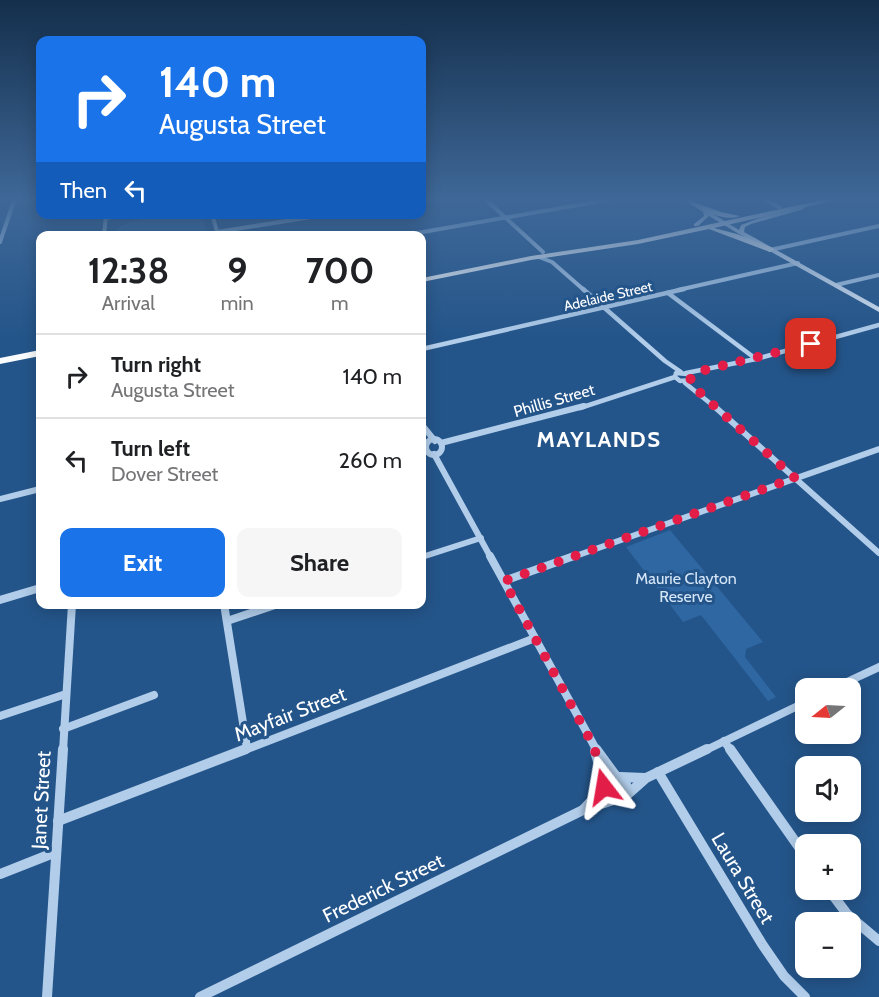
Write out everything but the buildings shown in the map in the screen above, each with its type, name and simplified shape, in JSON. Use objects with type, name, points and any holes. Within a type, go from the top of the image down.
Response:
[{"type":"highway","points":[[426,277],[596,245]]},
{"type":"highway","points":[[538,256],[567,254],[620,245]]},
{"type":"highway","points":[[756,245],[770,250]]},
{"type":"highway","points":[[426,277],[538,256],[586,251]]},
{"type":"highway","points":[[0,356],[36,349]]},
{"type":"highway","points":[[0,361],[36,354]]},
{"type":"main road","points":[[761,245],[798,263],[879,310]]},
{"type":"street","points":[[528,245],[538,256],[552,262],[665,361],[879,553]]},
{"type":"street","points":[[770,250],[795,245]]},
{"type":"street","points":[[552,262],[556,257],[567,254]]},
{"type":"street","name":"Adelaide Street","points":[[426,348],[798,263]]},
{"type":"street","points":[[836,285],[879,275]]},
{"type":"street","points":[[668,293],[756,359]]},
{"type":"street","name":"Phillis Street","points":[[431,448],[705,370],[756,359],[879,326]]},
{"type":"street","points":[[431,448],[594,747],[626,784],[627,794]]},
{"type":"street","points":[[504,581],[879,449]]},
{"type":"street","points":[[0,499],[36,490]]},
{"type":"street","points":[[426,556],[481,538]]},
{"type":"street","points":[[0,600],[36,589]]},
{"type":"street","name":"Janet Street","points":[[47,997],[72,609]]},
{"type":"street","points":[[225,609],[247,748]]},
{"type":"street","points":[[227,621],[263,609]]},
{"type":"street","name":"Mayfair Street","points":[[58,821],[535,638]]},
{"type":"street","points":[[855,678],[879,667]]},
{"type":"street","points":[[0,716],[66,694]]},
{"type":"street","points":[[63,729],[154,695]]},
{"type":"street","points":[[594,747],[604,785],[613,800],[622,801],[646,778],[795,707]]},
{"type":"street","points":[[724,741],[795,841]]},
{"type":"street","name":"Laura Street","points":[[658,772],[762,944],[784,976],[805,997]]},
{"type":"street","points":[[604,785],[610,776],[646,778]]},
{"type":"street","name":"Frederick Street","points":[[583,810],[604,785]]},
{"type":"street","name":"Frederick Street","points":[[200,997],[583,810],[613,800]]},
{"type":"street","points":[[0,874],[56,852]]},
{"type":"street","points":[[837,900],[848,914],[879,941]]},
{"type":"green space","name":"Maurie Clayton Reserve","points":[[670,530],[763,642],[746,649],[745,657],[776,697],[768,701],[701,615],[683,622],[626,547]]},
{"type":"district","name":"MAYLANDS","points":[[599,439]]},
{"type":"route","points":[[604,787],[605,782],[594,747],[504,581],[795,478],[703,396],[690,381],[691,377],[705,370],[811,344]]}]
